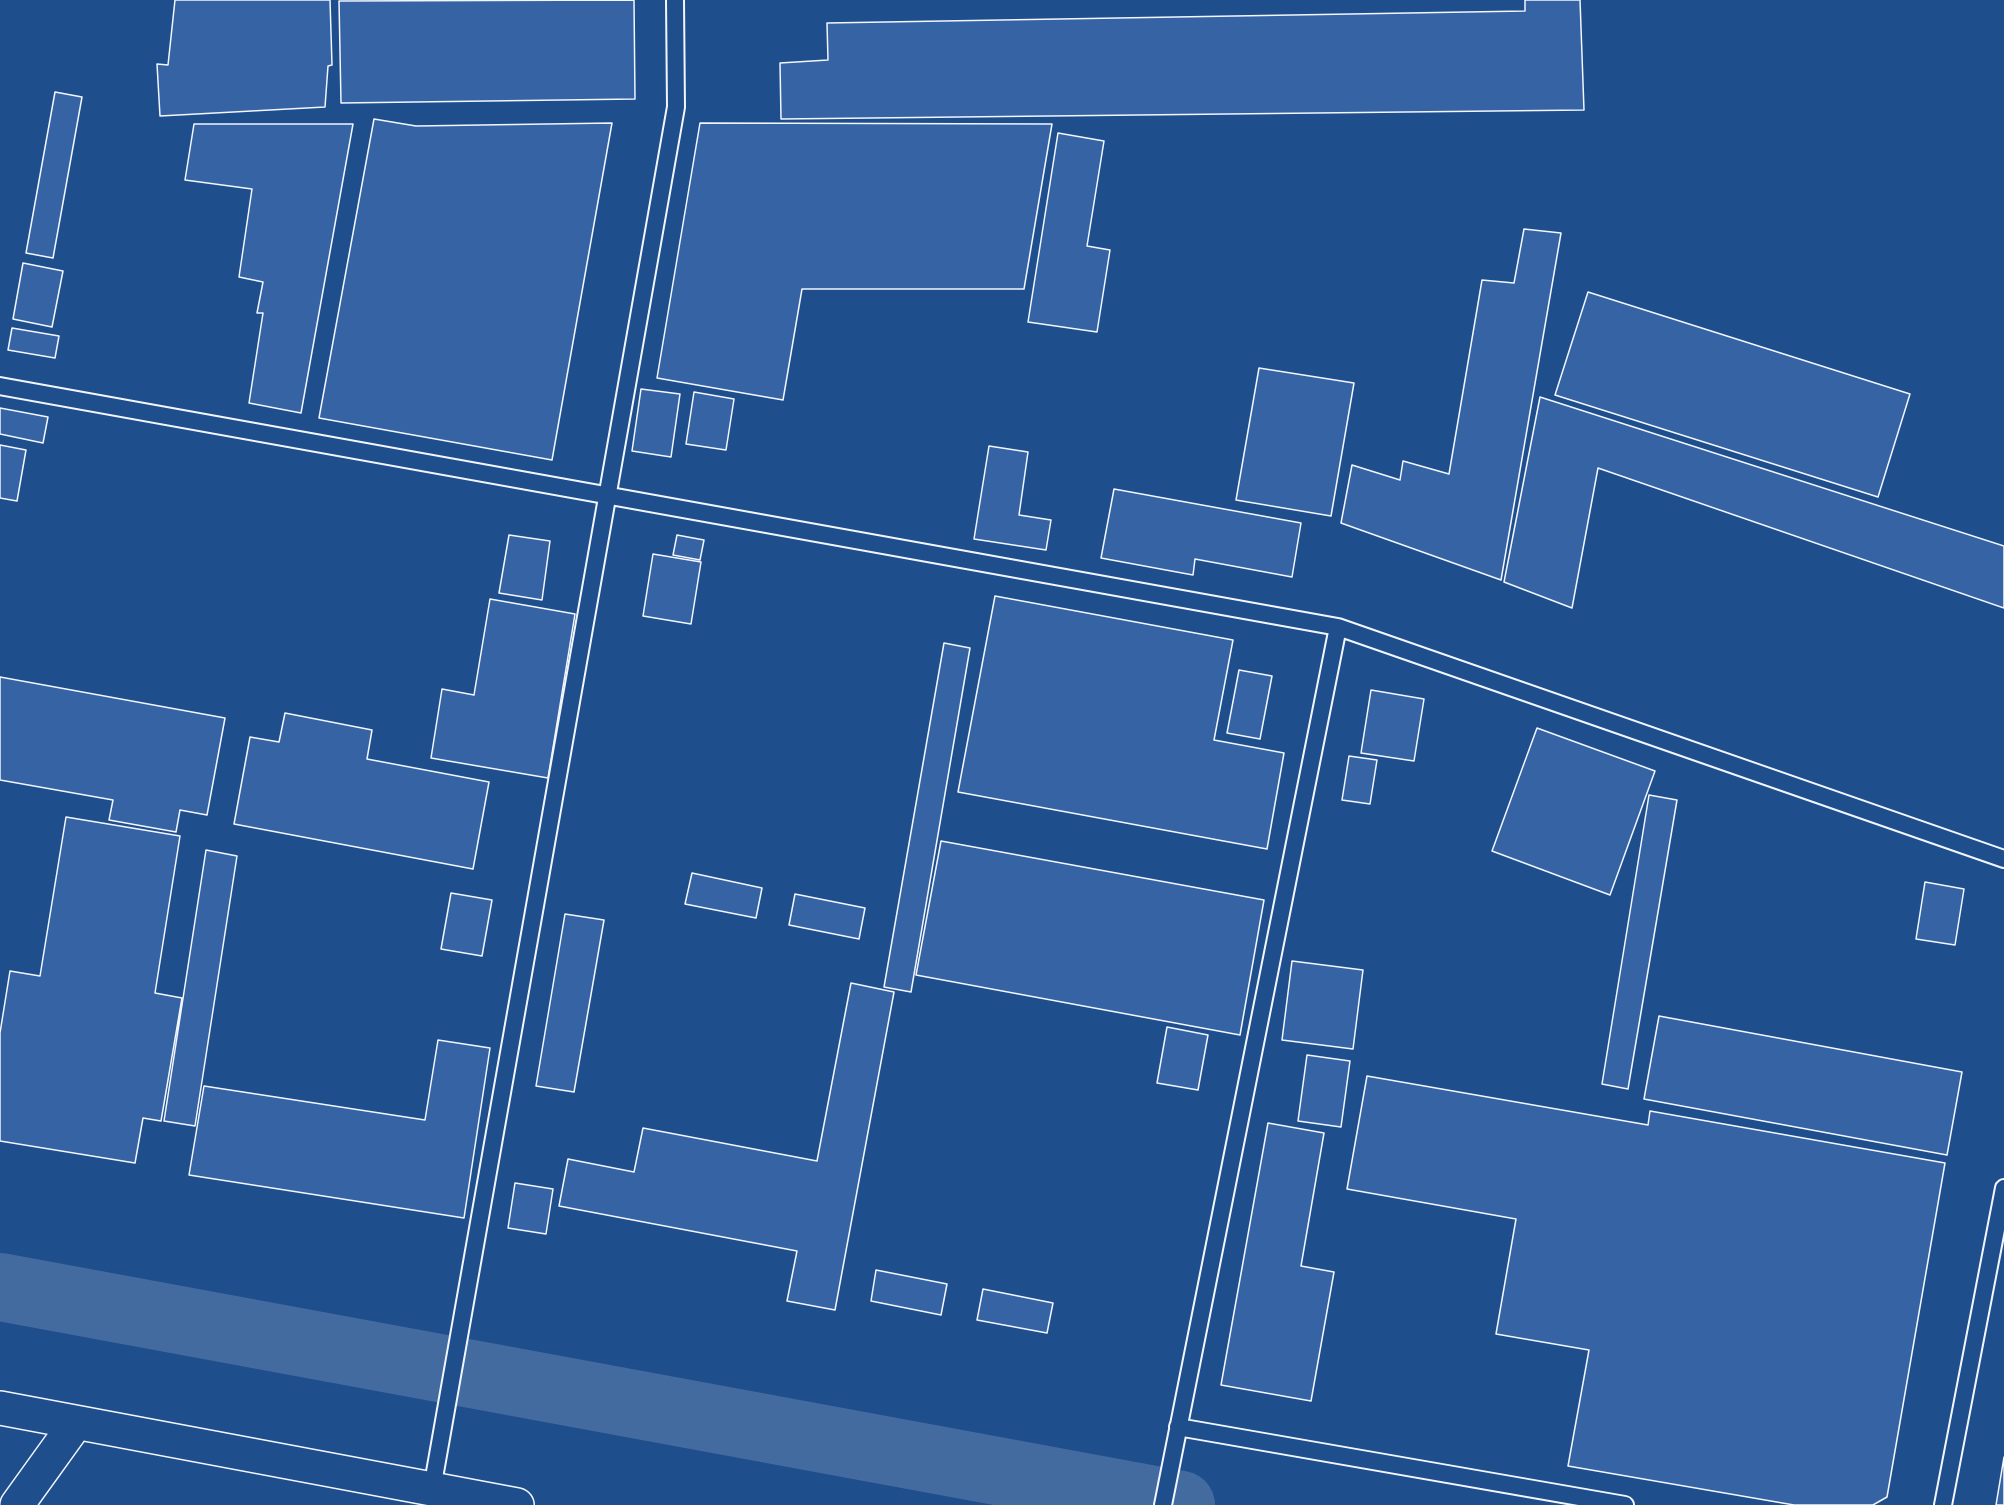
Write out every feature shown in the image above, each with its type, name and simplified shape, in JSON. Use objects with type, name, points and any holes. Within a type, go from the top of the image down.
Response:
[{"type":"street","points":[[0,1408],[426,1497],[517,1505]]},
{"type":"street","points":[[17,1505],[75,1423]]},
{"type":"lane","points":[[426,1497],[468,1288],[676,107],[675,0]]},
{"type":"lane","points":[[0,386],[1338,627],[2004,859]]},
{"type":"lane","points":[[1162,1505],[1338,627]]},
{"type":"lane","points":[[1943,1505],[2004,1188]]},
{"type":"lane","points":[[1178,1427],[1625,1505]]},
{"type":"building","points":[[175,0],[330,0],[332,65],[328,66],[325,107],[160,116],[157,64],[168,65]]},
{"type":"building","points":[[634,0],[635,99],[341,103],[339,1]]},
{"type":"building","points":[[1525,0],[1580,0],[1584,110],[781,119],[780,63],[828,60],[827,23],[1525,11]]},
{"type":"building","points":[[55,92],[82,97],[53,258],[26,253]]},
{"type":"building","points":[[374,119],[416,126],[612,123],[552,460],[319,418]]},
{"type":"building","points":[[700,123],[1052,124],[1024,289],[802,289],[783,400],[657,378]]},
{"type":"building","points":[[194,124],[353,124],[301,413],[249,403],[263,313],[257,313],[263,282],[239,277],[252,189],[185,180]]},
{"type":"building","points":[[1058,133],[1104,141],[1087,246],[1110,250],[1097,332],[1028,322]]},
{"type":"building","points":[[1524,229],[1561,233],[1501,580],[1341,523],[1352,465],[1400,480],[1403,461],[1449,474],[1482,280],[1514,283]]},
{"type":"building","points":[[23,263],[63,271],[52,327],[13,319]]},
{"type":"building","points":[[1588,292],[1910,394],[1878,497],[1555,395]]},
{"type":"building","points":[[12,328],[59,336],[55,358],[8,350]]},
{"type":"building","points":[[1259,368],[1354,383],[1331,516],[1236,500]]},
{"type":"building","points":[[641,389],[680,394],[671,457],[632,451]]},
{"type":"building","points":[[694,392],[734,399],[726,450],[686,444]]},
{"type":"building","points":[[1540,397],[2004,546],[2004,608],[1598,468],[1572,608],[1504,582]]},
{"type":"building","points":[[0,408],[48,417],[43,443],[0,434]]},
{"type":"building","points":[[0,445],[26,450],[17,501],[0,498]]},
{"type":"building","points":[[989,446],[1028,452],[1019,515],[1051,520],[1046,550],[974,539]]},
{"type":"building","points":[[1114,489],[1301,523],[1292,577],[1195,559],[1193,575],[1101,558]]},
{"type":"building","points":[[509,535],[550,541],[542,600],[499,593]]},
{"type":"building","points":[[677,535],[704,540],[700,560],[673,555]]},
{"type":"building","points":[[653,554],[701,562],[691,624],[643,616]]},
{"type":"building","points":[[995,596],[1233,640],[1214,740],[1284,753],[1267,849],[958,792]]},
{"type":"building","points":[[490,599],[575,614],[548,778],[431,758],[442,689],[474,695]]},
{"type":"building","points":[[944,643],[970,648],[911,992],[884,987]]},
{"type":"building","points":[[1239,670],[1272,676],[1260,739],[1227,733]]},
{"type":"building","points":[[0,677],[225,718],[207,815],[180,810],[176,832],[109,820],[113,800],[0,780]]},
{"type":"building","points":[[1371,690],[1424,699],[1414,761],[1361,753]]},
{"type":"building","points":[[285,713],[372,730],[367,759],[489,782],[473,869],[234,824],[250,737],[279,742]]},
{"type":"building","points":[[1537,728],[1655,771],[1610,895],[1492,851]]},
{"type":"building","points":[[1349,756],[1377,760],[1370,804],[1342,800]]},
{"type":"building","points":[[1649,795],[1677,800],[1628,1089],[1602,1084]]},
{"type":"building","points":[[66,817],[180,836],[155,993],[182,998],[161,1121],[143,1118],[135,1163],[0,1141],[0,1033],[10,971],[40,976]]},
{"type":"building","points":[[941,841],[1264,900],[1240,1035],[916,975]]},
{"type":"building","points":[[206,850],[237,856],[195,1126],[164,1121]]},
{"type":"building","points":[[692,873],[762,888],[756,918],[685,904]]},
{"type":"building","points":[[1925,882],[1964,889],[1955,945],[1916,939]]},
{"type":"building","points":[[451,893],[492,900],[482,956],[441,949]]},
{"type":"building","points":[[795,894],[865,908],[859,939],[789,925]]},
{"type":"building","points":[[565,914],[604,920],[574,1092],[536,1086]]},
{"type":"building","points":[[1292,961],[1363,970],[1353,1049],[1282,1040]]},
{"type":"building","points":[[851,983],[894,992],[835,1310],[787,1301],[797,1251],[559,1206],[568,1159],[634,1172],[643,1128],[817,1161]]},
{"type":"building","points":[[1659,1016],[1962,1072],[1947,1155],[1644,1099]]},
{"type":"building","points":[[1167,1027],[1208,1035],[1198,1090],[1157,1083]]},
{"type":"building","points":[[438,1040],[490,1048],[464,1218],[189,1175],[204,1086],[425,1120]]},
{"type":"building","points":[[1307,1055],[1350,1061],[1341,1127],[1298,1121]]},
{"type":"building","points":[[1367,1076],[1648,1125],[1650,1111],[1945,1163],[1887,1497],[1873,1505],[1794,1505],[1568,1466],[1589,1350],[1496,1334],[1516,1219],[1347,1189]]},
{"type":"building","points":[[1268,1123],[1324,1133],[1301,1266],[1334,1272],[1311,1401],[1221,1385]]},
{"type":"building","points":[[515,1183],[553,1189],[546,1234],[508,1228]]},
{"type":"building","points":[[876,1270],[947,1284],[941,1315],[871,1301]]},
{"type":"building","points":[[983,1289],[1053,1303],[1047,1333],[977,1320]]},
{"type":"building","points":[[2004,1457],[2004,1505],[1996,1505]]},
{"type":"waterway","points":[[0,1287],[1181,1505]]}]
